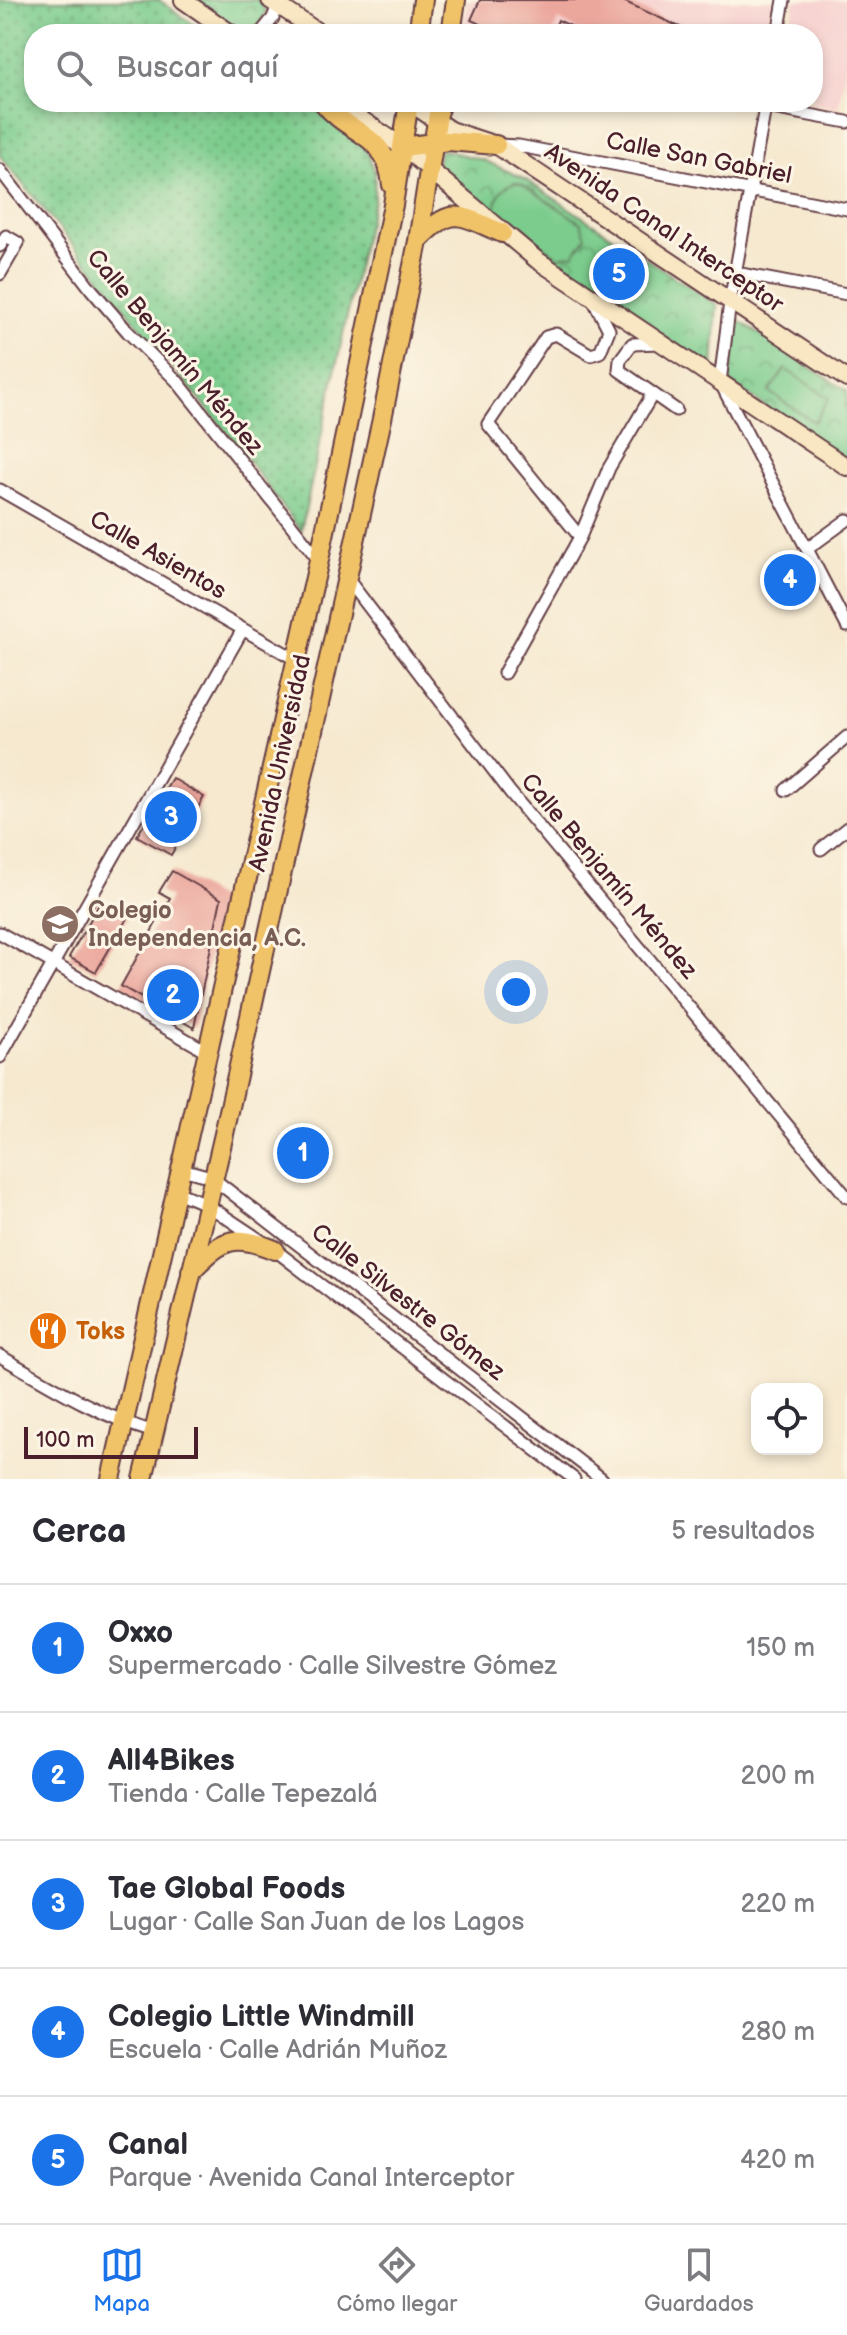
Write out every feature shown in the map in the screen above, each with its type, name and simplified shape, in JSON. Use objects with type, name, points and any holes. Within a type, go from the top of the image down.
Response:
[{"type":"main road","points":[[419,24],[423,0]]},
{"type":"main road","points":[[452,24],[456,0]]},
{"type":"main road","points":[[336,112],[384,154],[390,168],[393,205]]},
{"type":"main road","name":"Avenida Universidad","points":[[111,1479],[319,560],[393,205],[408,112]]},
{"type":"main road","name":"Avenida Universidad","points":[[143,1479],[211,1177],[224,1134],[382,419],[418,241],[439,112]]},
{"type":"main road","points":[[403,147],[433,142],[496,145]]},
{"type":"main road","points":[[418,241],[437,221],[450,215],[502,233]]},
{"type":"main road","points":[[189,1273],[216,1246],[237,1240],[275,1250]]},
{"type":"street","points":[[183,0],[218,24]]},
{"type":"street","points":[[780,24],[784,0]]},
{"type":"street","points":[[265,24],[276,2],[307,24]]},
{"type":"street","points":[[350,112],[403,147],[537,260],[847,467]]},
{"type":"street","name":"Avenida Canal Interceptor","points":[[422,112],[437,123],[496,145],[847,379]]},
{"type":"street","points":[[765,112],[730,302],[720,382],[847,626]]},
{"type":"street","points":[[802,112],[847,122]]},
{"type":"street","name":"Calle San Gabriel","points":[[496,145],[519,146],[847,209]]},
{"type":"street","name":"Calle Benjamín Méndez","points":[[0,170],[91,289],[177,381],[319,560]]},
{"type":"street","points":[[0,246],[6,236],[18,243],[0,274]]},
{"type":"street","points":[[736,273],[847,294]]},
{"type":"street","points":[[593,298],[620,339],[619,370],[676,410]]},
{"type":"street","points":[[580,537],[488,424],[546,337],[562,336],[595,355],[604,345],[620,339],[660,343]]},
{"type":"street","points":[[504,673],[580,537],[609,468],[652,395]]},
{"type":"street","name":"Calle Asientos","points":[[0,490],[295,659]]},
{"type":"street","points":[[807,549],[847,520]]},
{"type":"street","name":"Calle Benjamín Méndez","points":[[346,577],[510,792],[847,1197]]},
{"type":"street","points":[[0,1057],[243,629]]},
{"type":"street","points":[[786,790],[847,737]]},
{"type":"street","points":[[821,849],[847,828]]},
{"type":"street","points":[[0,933],[208,1052]]},
{"type":"street","name":"Calle Silvestre Gómez","points":[[182,1169],[211,1177],[602,1479]]},
{"type":"street","name":"Calle Silvestre Gómez","points":[[177,1192],[206,1204],[275,1250],[574,1479]]},
{"type":"street","points":[[0,1356],[64,1393],[125,1423],[154,1432]]},
{"type":"shaded area","points":[[468,0],[774,0],[769,24],[463,24]]},
{"type":"shaded area","points":[[795,0],[847,0],[847,57],[838,108],[823,105],[823,24],[791,24]]},
{"type":"green space","points":[[0,0],[159,0],[193,24],[24,24],[24,112],[319,112],[355,137],[368,154],[375,172],[374,200],[301,531],[233,440],[0,156]]},
{"type":"green space","points":[[195,0],[258,0],[266,11],[259,24],[229,24]]},
{"type":"green space","points":[[440,149],[483,160],[523,178],[717,305],[713,366],[707,369],[501,231],[435,173]]},
{"type":"green space","points":[[515,182],[581,223],[586,237],[574,254],[559,257],[496,213],[500,194]]},
{"type":"green space","points":[[741,322],[847,391],[847,460],[730,383],[733,328]]},
{"type":"green space","points":[[785,369],[829,398],[814,422],[769,392]]},
{"type":"building","points":[[480,0],[621,0],[673,24],[567,24],[558,20],[556,24],[480,24],[471,20]]},
{"type":"building","points":[[172,778],[204,797],[171,855],[137,836]]},
{"type":"building","points":[[172,871],[221,899],[194,1028],[121,986],[170,898],[159,892]]},
{"type":"building","points":[[101,901],[128,917],[96,972],[69,957]]},
{"type":"place","name":"Canal","points":[[619,274]]},
{"type":"place","name":"Colegio Little Windmill","points":[[790,580]]},
{"type":"place","name":"Tae Global Foods","points":[[171,817]]},
{"type":"place","name":"Colegio Independencia, A.C.","points":[[60,924]]},
{"type":"place","name":"All4Bikes","points":[[173,995]]},
{"type":"place","name":"Oxxo","points":[[303,1153]]},
{"type":"place","name":"Toks","points":[[48,1331]]}]
